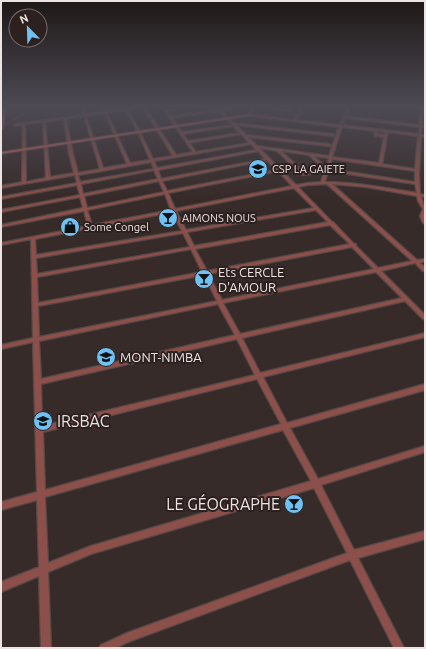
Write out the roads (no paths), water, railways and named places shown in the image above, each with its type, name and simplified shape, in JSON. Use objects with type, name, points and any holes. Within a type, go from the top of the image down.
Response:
[{"type":"street","points":[[24,136],[24,183]]},
{"type":"street","points":[[45,136],[48,179]]},
{"type":"street","points":[[69,136],[81,196],[90,227]]},
{"type":"street","points":[[1,153],[108,136]]},
{"type":"street","points":[[117,136],[129,165]]},
{"type":"street","points":[[141,136],[184,232],[238,337],[316,482],[399,648]]},
{"type":"street","points":[[162,136],[175,157]]},
{"type":"street","points":[[183,136],[195,153]]},
{"type":"street","points":[[187,142],[228,136]]},
{"type":"street","points":[[246,136],[425,318]]},
{"type":"street","points":[[262,136],[329,145]]},
{"type":"street","points":[[325,183],[330,158],[337,136]]},
{"type":"street","points":[[380,165],[386,136]]},
{"type":"street","points":[[420,136],[417,183],[420,204],[425,210],[422,216],[425,223]]},
{"type":"street","points":[[92,139],[102,170]]},
{"type":"street","points":[[1,187],[252,142]]},
{"type":"street","points":[[420,144],[425,145]]},
{"type":"street","points":[[1,198],[258,148],[417,170]]},
{"type":"street","points":[[278,150],[304,174],[327,170],[417,183]]},
{"type":"street","points":[[308,154],[327,170]]},
{"type":"street","points":[[1,211],[268,159]]},
{"type":"street","points":[[1,226],[279,170]]},
{"type":"street","points":[[325,183],[425,270]]},
{"type":"street","points":[[1,244],[295,186],[325,183],[425,196]]},
{"type":"street","points":[[34,257],[318,209]]},
{"type":"street","points":[[35,276],[332,223]]},
{"type":"street","points":[[34,238],[37,382],[40,430],[46,648]]},
{"type":"street","points":[[36,305],[354,245]]},
{"type":"street","points":[[1,347],[425,260]]},
{"type":"street","points":[[37,382],[406,299]]},
{"type":"street","points":[[40,430],[425,335]]},
{"type":"street","points":[[1,506],[425,387]]},
{"type":"street","points":[[1,586],[91,550],[286,493],[316,482],[425,449]]},
{"type":"street","points":[[104,648],[127,638],[353,555],[425,535]]},
{"type":"place","name":"CSP LA GAIETE","points":[[258,169]]},
{"type":"place","name":"AIMONS NOUS","points":[[168,218]]},
{"type":"place","name":"Some Congel","points":[[70,227]]},
{"type":"place","name":"Ets CERCLE D'AMOUR","points":[[204,279]]},
{"type":"place","name":"MONT-NIMBA","points":[[106,357]]},
{"type":"place","name":"IRSBAC","points":[[43,421]]},
{"type":"place","name":"LE GÉOGRAPHE","points":[[294,504]]}]
